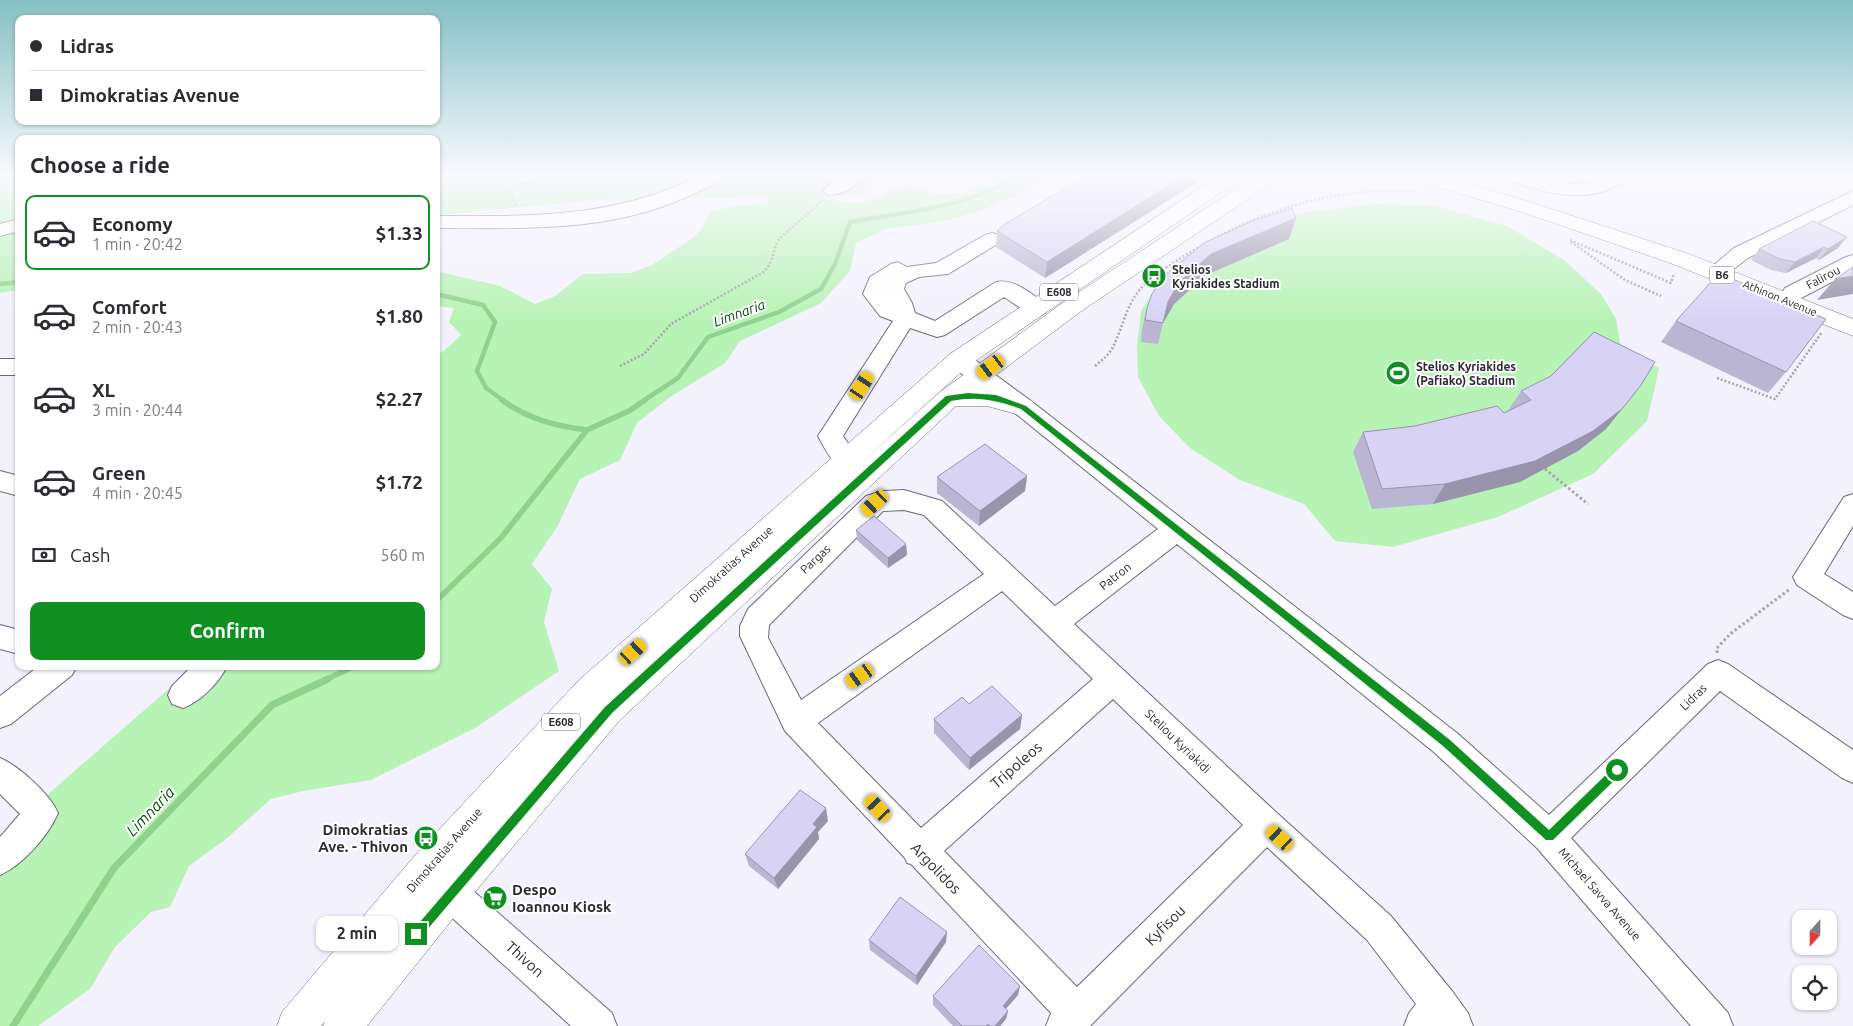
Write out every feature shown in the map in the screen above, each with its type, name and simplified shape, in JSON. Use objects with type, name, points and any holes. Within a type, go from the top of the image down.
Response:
[{"type":"main road","name":"Dimokratias Avenue","points":[[296,1026],[429,865],[590,690],[847,460],[969,368],[1037,308],[1161,224]]},
{"type":"main road","name":"Dimokratias Avenue","points":[[342,1026],[450,893],[609,710],[949,398],[969,368],[1072,307],[1197,224]]},
{"type":"main road","name":"Athinon Avenue","points":[[1576,224],[1681,259],[1853,328]]},
{"type":"main road","name":"Athinon Avenue","points":[[1606,224],[1724,266],[1853,318]]},
{"type":"main road","points":[[949,398],[982,395],[996,397],[1023,407]]},
{"type":"street","points":[[1724,266],[1741,253],[1799,224]]},
{"type":"street","points":[[0,230],[15,226]]},
{"type":"street","points":[[847,460],[830,436],[905,319],[901,303],[893,289],[897,279],[916,271],[941,269],[992,240]]},
{"type":"street","points":[[939,262],[915,263],[896,270],[878,282],[874,294],[888,312],[938,330],[1004,287],[1037,308]]},
{"type":"street","name":"Falirou","points":[[1793,293],[1853,262]]},
{"type":"street","points":[[0,366],[15,368]]},
{"type":"street","name":"Michael Savva Avenue","points":[[969,368],[1023,407],[1446,743],[1549,837],[1715,1026]]},
{"type":"street","points":[[0,481],[15,485]]},
{"type":"street","name":"Steliou Kyriakidi","points":[[875,503],[890,499],[905,499],[933,508],[1266,825],[1379,928],[1439,1019]]},
{"type":"street","name":"Pargas","points":[[757,633],[875,503]]},
{"type":"street","points":[[1853,504],[1806,577],[1853,607]]},
{"type":"street","name":"Patron","points":[[1054,623],[1176,530]]},
{"type":"street","points":[[796,721],[1004,575]]},
{"type":"street","name":"Argolidos","points":[[757,633],[796,721],[919,851],[1071,1019]]},
{"type":"street","points":[[0,637],[15,641]]},
{"type":"street","points":[[0,714],[57,670]]},
{"type":"street","points":[[183,695],[208,670]]},
{"type":"street","points":[[1718,673],[1853,768]]},
{"type":"street","name":"Lidras","points":[[1549,837],[1718,673]]},
{"type":"street","name":"Tripoleos","points":[[919,851],[1113,680]]},
{"type":"street","points":[[0,773],[42,813],[11,849],[0,858]]},
{"type":"street","name":"Kyfisou","points":[[1071,1019],[1266,825]]},
{"type":"street","name":"Thivon","points":[[450,893],[599,1026]]},
{"type":"path","points":[[620,366],[644,354],[671,324],[752,278],[760,276],[772,260],[774,248],[798,224]]},
{"type":"path","points":[[1095,366],[1111,352],[1138,291],[1162,271],[1207,241],[1241,224]]},
{"type":"path","points":[[1661,296],[1625,280],[1566,238],[1671,283],[1676,269]]},
{"type":"path","points":[[1207,241],[1207,246]]},
{"type":"path","points":[[1717,378],[1775,400],[1825,328]]},
{"type":"path","points":[[1545,469],[1588,504]]},
{"type":"path","points":[[1718,673],[1717,648],[1730,634],[1806,577]]},
{"type":"green space","points":[[0,224],[15,224],[15,291],[0,293]]},
{"type":"green space","points":[[704,224],[924,224],[885,229],[856,243],[850,271],[821,303],[740,341],[725,363],[670,397],[637,423],[620,460],[580,479],[557,527],[532,564],[552,589],[544,622],[559,671],[475,728],[371,780],[303,791],[271,799],[226,839],[189,866],[170,907],[151,912],[115,947],[90,989],[38,1026],[0,1026],[0,836],[190,670],[440,670],[440,353],[461,335],[449,322],[454,308],[440,306],[440,272],[500,286],[535,304],[555,296],[583,274],[631,273],[652,265],[697,235]]},
{"type":"green space","name":"Stelios Kyriakides (Pafiako) Stadium","points":[[1268,224],[1499,224],[1507,226],[1564,260],[1601,294],[1616,319],[1622,353],[1659,368],[1647,421],[1593,474],[1498,517],[1393,547],[1335,541],[1304,504],[1240,480],[1190,448],[1159,416],[1138,377],[1137,347],[1141,311],[1158,283],[1185,259],[1240,232]]},
{"type":"building","points":[[1005,224],[1108,224],[1047,262],[997,231]]},
{"type":"building","points":[[1246,224],[1282,224],[1211,254],[1179,282],[1168,302],[1163,323],[1145,320],[1152,294],[1165,275],[1204,243]]},
{"type":"building","points":[[1807,224],[1819,224],[1847,237],[1828,249],[1824,247],[1795,262],[1780,259],[1759,249]]},
{"type":"building","points":[[1853,267],[1853,276],[1835,279]]},
{"type":"building","points":[[1719,273],[1826,319],[1786,372],[1676,321]]},
{"type":"building","points":[[1594,332],[1655,362],[1641,385],[1622,409],[1593,431],[1535,461],[1445,484],[1382,489],[1363,432],[1415,426],[1497,406],[1504,413],[1531,400],[1521,391],[1551,376]]},
{"type":"building","points":[[985,444],[1027,476],[980,511],[937,477]]},
{"type":"building","points":[[874,516],[906,544],[888,558],[856,530]]},
{"type":"building","points":[[992,686],[1022,715],[970,758],[934,719],[962,697],[969,704]]},
{"type":"building","points":[[800,790],[826,808],[813,824],[817,827],[774,878],[745,854]]},
{"type":"building","points":[[900,897],[947,932],[916,976],[869,940]]},
{"type":"building","points":[[979,945],[1020,986],[1003,1006],[1008,1011],[995,1026],[988,1024],[986,1026],[962,1026],[933,996]]},
{"type":"waterway","name":"Limnaria","points":[[643,401],[678,378],[708,337],[779,312],[821,289],[835,264],[849,224]]},
{"type":"waterway","points":[[0,284],[15,282]]},
{"type":"waterway","points":[[440,295],[483,305],[495,322],[477,371],[486,388],[504,401]]},
{"type":"waterway","points":[[502,400],[512,407],[542,421],[587,430]]},
{"type":"waterway","name":"Limnaria","points":[[587,430],[629,411],[645,400]]},
{"type":"waterway","name":"Limnaria","points":[[440,597],[500,539],[587,430]]},
{"type":"waterway","name":"Limnaria","points":[[325,680],[346,670]]},
{"type":"waterway","name":"Limnaria","points":[[13,1026],[114,868],[272,705],[328,679]]},
{"type":"place","name":"Stelios Kyriakides Stadium","points":[[1154,276]]},
{"type":"place","name":"Stelios Kyriakides (Pafiako) Stadium","points":[[1398,373]]},
{"type":"place","name":"Dimokratias Ave. - Thivon","points":[[426,838]]},
{"type":"place","name":"Despo Ioannou Kiosk","points":[[495,898]]},
{"type":"route","points":[[416,934],[609,710],[949,398],[968,395],[996,397],[1023,407],[1446,743],[1549,837],[1617,770]]}]
